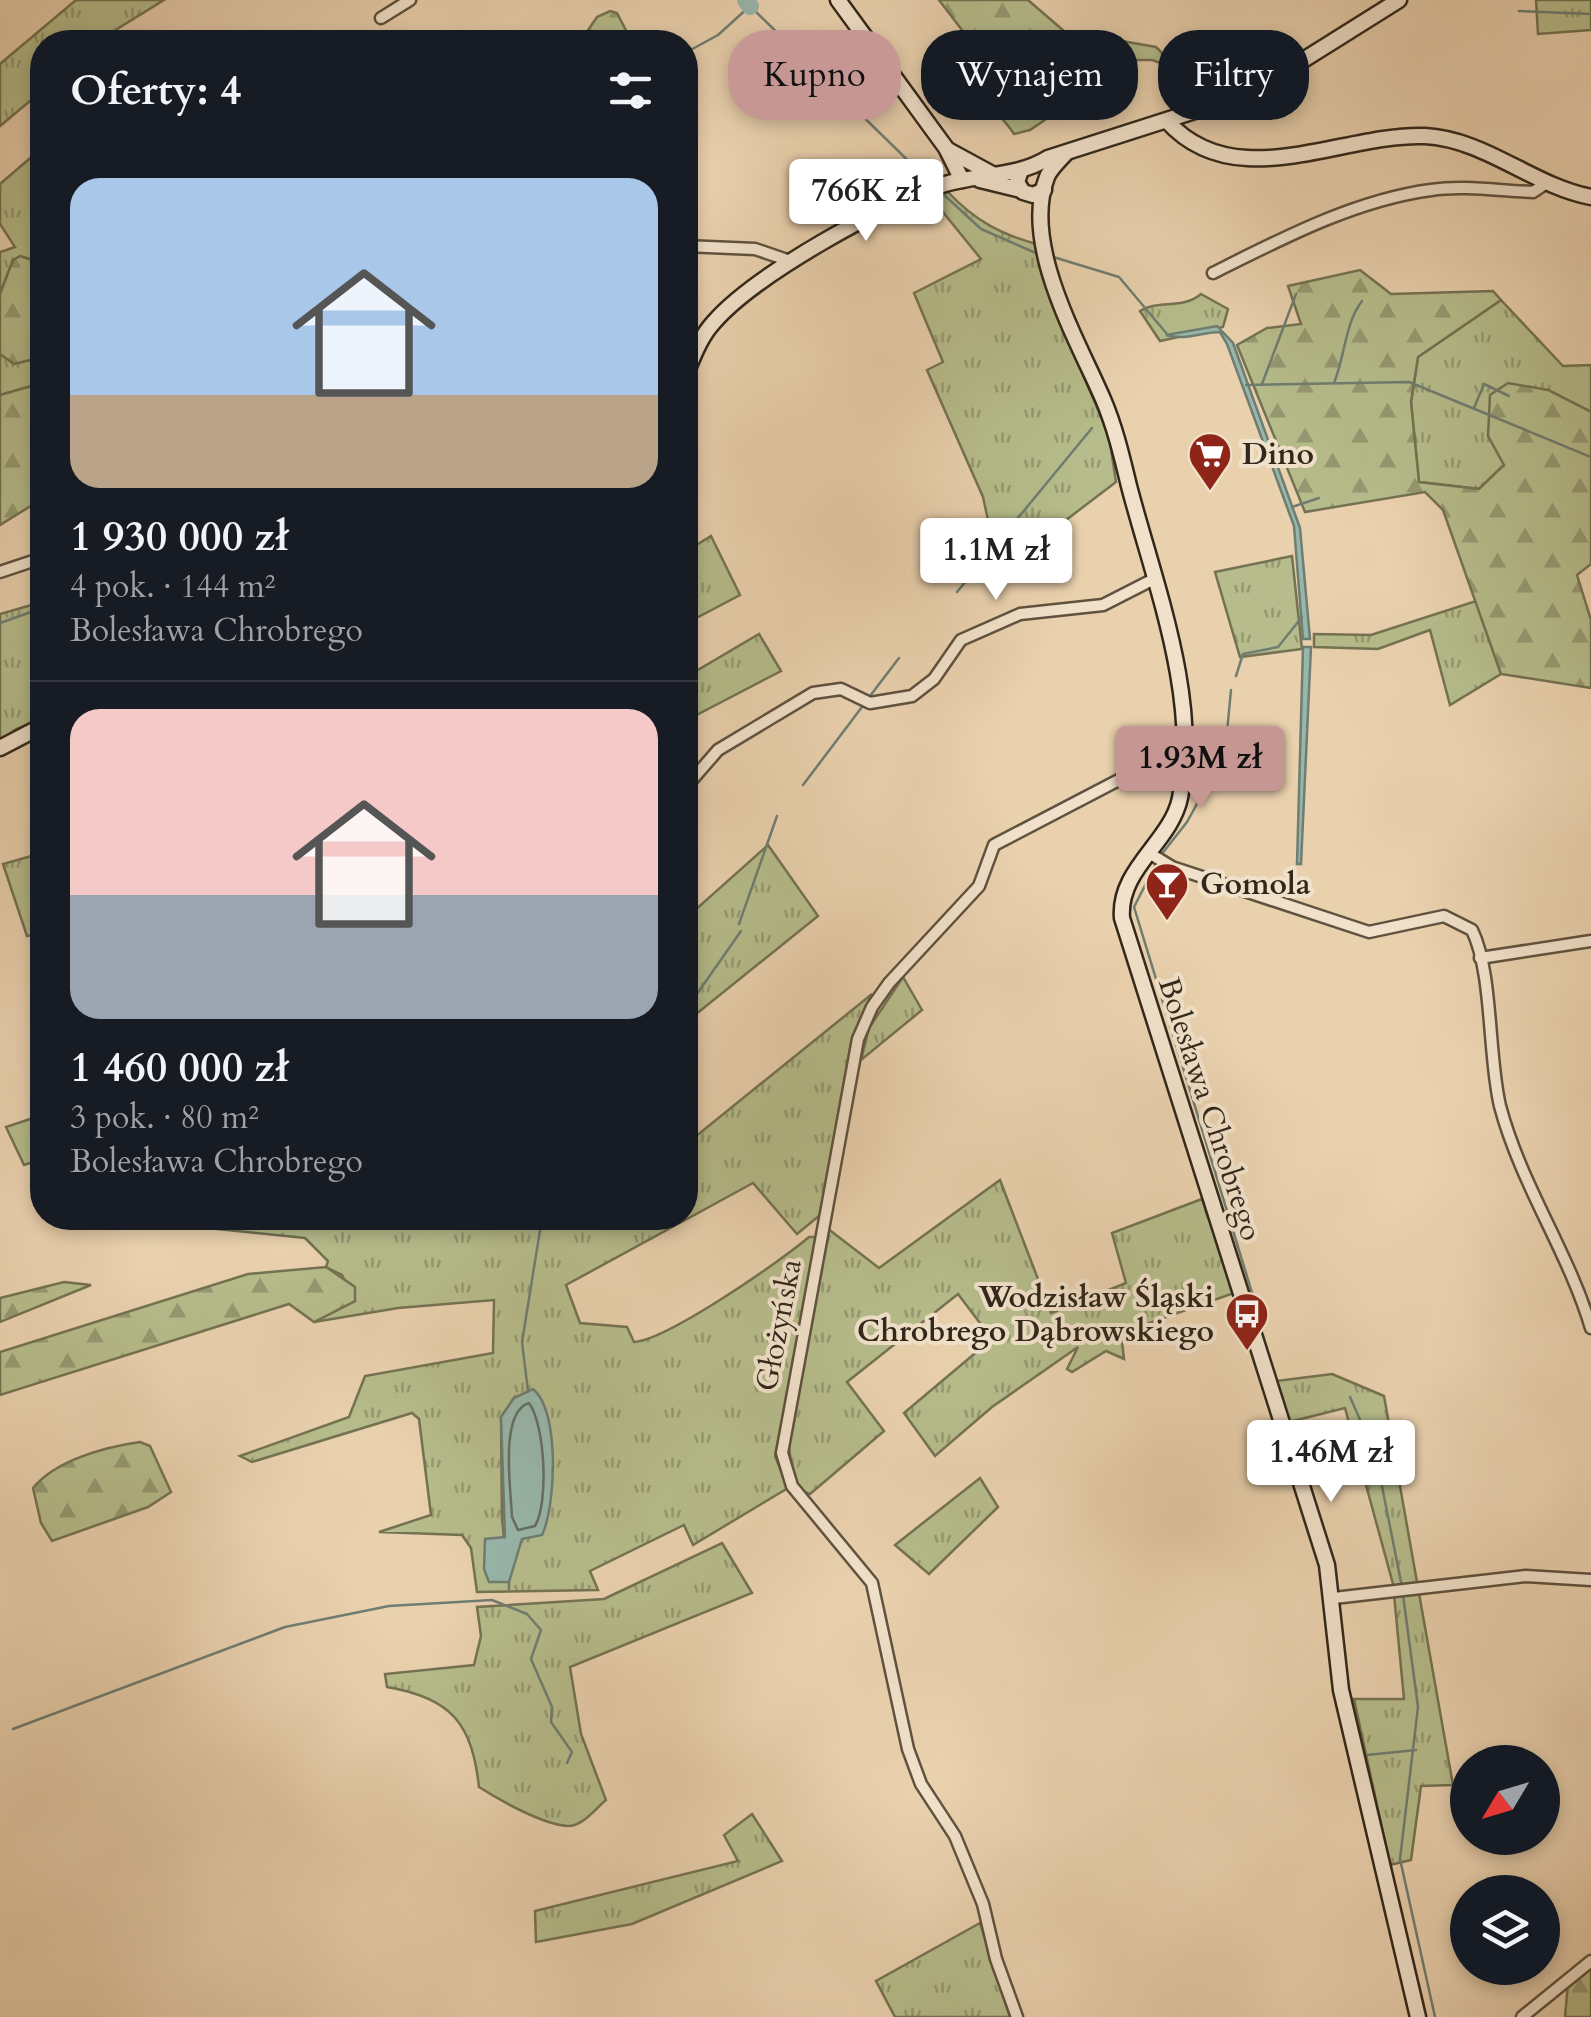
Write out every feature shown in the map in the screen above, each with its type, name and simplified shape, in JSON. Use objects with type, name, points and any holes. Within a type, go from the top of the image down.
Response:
[{"type":"street","points":[[381,18],[410,0]]},
{"type":"street","points":[[838,0],[946,148],[962,181]]},
{"type":"street","points":[[1309,56],[1399,0]]},
{"type":"street","points":[[1023,192],[1066,154],[1168,120],[1185,138],[1243,158],[1292,156],[1428,136],[1483,152],[1544,184],[1591,196]]},
{"type":"street","points":[[946,148],[995,175]]},
{"type":"street","points":[[698,351],[713,322],[794,263],[887,205],[962,181],[995,175],[1037,176]]},
{"type":"street","points":[[1023,192],[1017,182],[1037,176]]},
{"type":"street","name":"Bolesława Chrobrego","points":[[1037,176],[1044,239],[1062,314],[1119,445],[1177,664],[1182,748],[1180,801],[1157,858],[1122,902],[1128,942],[1321,1545],[1334,1598],[1341,1690],[1418,2017]]},
{"type":"street","points":[[962,181],[1023,192]]},
{"type":"street","points":[[1213,273],[1305,230],[1399,196],[1434,189],[1533,192],[1544,184]]},
{"type":"street","name":"Bolesława Chrobrego","points":[[1023,192],[1044,239]]},
{"type":"street","points":[[698,246],[755,248],[794,263]]},
{"type":"street","points":[[0,572],[30,562]]},
{"type":"street","points":[[698,773],[718,750],[813,694],[841,689],[866,701],[912,696],[923,689],[961,640],[1020,614],[1103,605],[1154,578]]},
{"type":"street","points":[[0,748],[30,732]]},
{"type":"street","name":"Głożyńska","points":[[1017,2017],[996,1960],[983,1904],[955,1836],[920,1784],[908,1749],[872,1583],[792,1486],[782,1453],[858,1038],[872,1007],[980,886],[994,845],[1182,748]]},
{"type":"street","points":[[1157,858],[1369,932],[1444,916],[1472,930],[1480,958],[1494,1073],[1515,1156],[1582,1299],[1591,1328]]},
{"type":"street","points":[[1480,958],[1591,942]]},
{"type":"street","points":[[1334,1598],[1526,1576],[1591,1580]]},
{"type":"street","points":[[1522,2017],[1591,1961]]},
{"type":"green space","points":[[76,0],[164,0],[115,30],[40,30]]},
{"type":"green space","points":[[939,0],[1028,0],[1063,30],[962,30]]},
{"type":"green space","points":[[1536,0],[1591,0],[1591,30],[1538,34]]},
{"type":"green space","points":[[610,11],[617,13],[626,30],[588,30],[597,17]]},
{"type":"green space","points":[[30,39],[30,101],[0,126],[0,64]]},
{"type":"green space","points":[[1138,44],[1158,49],[1158,62],[1138,60]]},
{"type":"green space","points":[[1003,120],[1045,120],[1030,130],[1014,134]]},
{"type":"green space","points":[[30,158],[30,260],[13,260],[0,294],[0,252],[15,247],[0,224],[0,184]]},
{"type":"green space","points":[[948,192],[990,226],[1040,245],[1054,306],[1109,436],[1116,482],[999,571],[983,497],[927,370],[943,362],[914,293],[981,259],[934,201]]},
{"type":"green space","points":[[20,256],[30,259],[30,360],[14,364],[0,354],[0,294],[13,260]]},
{"type":"green space","points":[[1360,270],[1391,294],[1493,291],[1501,300],[1418,357],[1411,402],[1419,482],[1479,489],[1504,465],[1488,436],[1490,395],[1508,383],[1548,390],[1591,412],[1591,564],[1577,575],[1591,620],[1591,688],[1501,674],[1443,510],[1425,492],[1305,512],[1237,345],[1267,328],[1301,324],[1288,286]]},
{"type":"green space","points":[[1201,294],[1228,309],[1223,327],[1160,341],[1140,311],[1186,302]]},
{"type":"green space","points":[[1501,300],[1563,366],[1591,365],[1591,412],[1548,390],[1505,464],[1479,489],[1419,482],[1411,402],[1418,357]]},
{"type":"green space","points":[[0,354],[14,364],[30,360],[30,386],[0,395]]},
{"type":"green space","points":[[30,386],[30,506],[0,525],[0,395]]},
{"type":"green space","points":[[711,536],[740,595],[698,617],[698,544]]},
{"type":"green space","points":[[1292,556],[1302,649],[1240,657],[1215,572]]},
{"type":"green space","points":[[1476,601],[1501,674],[1450,705],[1430,630],[1378,649],[1314,647],[1314,634],[1371,635]]},
{"type":"green space","points":[[30,605],[30,724],[0,741],[0,614]]},
{"type":"green space","points":[[759,634],[781,671],[698,714],[698,670]]},
{"type":"green space","points":[[768,845],[818,916],[698,1013],[698,907]]},
{"type":"green space","points":[[30,856],[30,935],[27,936],[3,864]]},
{"type":"green space","points":[[903,977],[922,1010],[861,1060],[869,1028]]},
{"type":"green space","points":[[872,994],[851,1043],[820,1215],[797,1234],[753,1183],[698,1213],[698,1135]]},
{"type":"green space","points":[[30,1119],[30,1163],[24,1165],[6,1127]]},
{"type":"green space","points":[[1000,1180],[1051,1313],[1126,1283],[1112,1233],[1202,1199],[1234,1293],[1121,1333],[1124,1359],[1106,1351],[1072,1372],[1067,1369],[1078,1347],[992,1407],[935,1456],[904,1413],[992,1339],[958,1294],[847,1382],[884,1431],[810,1494],[802,1491],[793,1477],[788,1440],[827,1228],[879,1268]]},
{"type":"green space","points":[[228,1230],[667,1230],[566,1285],[580,1323],[627,1327],[634,1342],[696,1314],[809,1237],[817,1237],[775,1456],[788,1488],[693,1545],[684,1525],[590,1571],[598,1590],[477,1592],[471,1548],[462,1535],[379,1532],[431,1515],[419,1419],[412,1413],[252,1462],[240,1456],[349,1417],[365,1376],[493,1353],[494,1300],[398,1308],[314,1322],[355,1301],[342,1275],[326,1267],[328,1261],[305,1238]],"holes":[[[514,1398],[509,1582],[502,1519],[501,1417]]]},
{"type":"green space","points":[[326,1267],[355,1287],[355,1301],[314,1322],[289,1304],[0,1395],[0,1352],[248,1274]]},
{"type":"green space","points":[[64,1282],[91,1285],[0,1322],[0,1298]]},
{"type":"green space","points":[[1332,1374],[1384,1396],[1450,1768],[1450,1785],[1421,1786],[1411,1860],[1390,1865],[1354,1699],[1404,1699],[1393,1584],[1345,1408],[1289,1422],[1276,1381]]},
{"type":"green space","points":[[140,1442],[150,1446],[171,1492],[148,1507],[52,1541],[41,1523],[33,1488],[68,1462]]},
{"type":"green space","points":[[980,1478],[998,1507],[929,1574],[895,1545]]},
{"type":"green space","points":[[722,1543],[752,1593],[570,1667],[581,1734],[606,1800],[578,1824],[567,1826],[546,1821],[479,1787],[471,1746],[455,1718],[428,1698],[387,1687],[385,1674],[474,1665],[481,1636],[477,1607],[604,1599]]},
{"type":"green space","points":[[752,1814],[782,1861],[632,1924],[536,1942],[535,1911],[738,1861],[724,1835]]},
{"type":"green space","points":[[980,1923],[1010,2017],[895,2017],[876,1981]]},
{"type":"green space","points":[[1591,1968],[1591,2017],[1565,2017],[1568,1983]]},
{"type":"water","points":[[1217,326],[1233,343],[1300,528],[1310,639],[1303,639],[1294,526],[1227,344],[1220,332],[1187,337],[1166,335]]},
{"type":"water","points":[[1303,647],[1311,647],[1301,864],[1297,864]]},
{"type":"water","points":[[533,1389],[542,1400],[551,1437],[552,1482],[547,1521],[542,1535],[522,1539],[509,1582],[489,1582],[484,1569],[485,1539],[505,1537],[501,1417],[514,1398]]},
{"type":"waterway","points":[[746,0],[750,6]]},
{"type":"waterway","points":[[698,46],[718,35],[750,6],[931,183]]},
{"type":"waterway","points":[[1519,11],[1591,14]]},
{"type":"waterway","points":[[941,192],[981,229],[1038,254]]},
{"type":"waterway","points":[[1050,256],[1119,277],[1167,334]]},
{"type":"waterway","points":[[1262,384],[1296,294]]},
{"type":"waterway","points":[[1334,383],[1352,319],[1362,301]]},
{"type":"waterway","points":[[1246,385],[1409,382],[1591,457]]},
{"type":"waterway","points":[[1474,408],[1484,384],[1509,396]]},
{"type":"waterway","points":[[957,592],[1092,428]]},
{"type":"waterway","points":[[1292,507],[1319,498]]},
{"type":"waterway","points":[[0,623],[30,612]]},
{"type":"waterway","points":[[1236,676],[1243,654],[1278,647],[1302,617]]},
{"type":"waterway","points":[[870,696],[899,658]]},
{"type":"waterway","points":[[1161,855],[1187,822],[1225,753],[1231,690]]},
{"type":"waterway","points":[[803,785],[865,703]]},
{"type":"waterway","points":[[739,924],[777,816]]},
{"type":"waterway","points":[[1157,862],[1134,907],[1253,1296]]},
{"type":"waterway","points":[[698,992],[741,931]]},
{"type":"waterway","points":[[528,1391],[522,1342],[540,1230]]},
{"type":"waterway","points":[[1350,1397],[1376,1456],[1402,1587]]},
{"type":"waterway","points":[[1373,1443],[1399,1432]]},
{"type":"waterway","points":[[509,1582],[509,1589]]},
{"type":"waterway","points":[[1403,1595],[1418,1707],[1400,1859],[1435,2017]]},
{"type":"waterway","points":[[13,1729],[285,1627],[389,1606],[492,1600],[527,1614],[541,1630],[531,1659],[552,1707],[551,1722],[572,1752],[567,1763]]},
{"type":"waterway","points":[[1367,1755],[1416,1750]]},
{"type":"place","name":"Dino","points":[[1210,492]]},
{"type":"place","name":"Gomola","points":[[1167,922]]},
{"type":"place","name":"Wodzisław Śląski Chrobrego Dąbrowskiego","points":[[1247,1352]]}]
